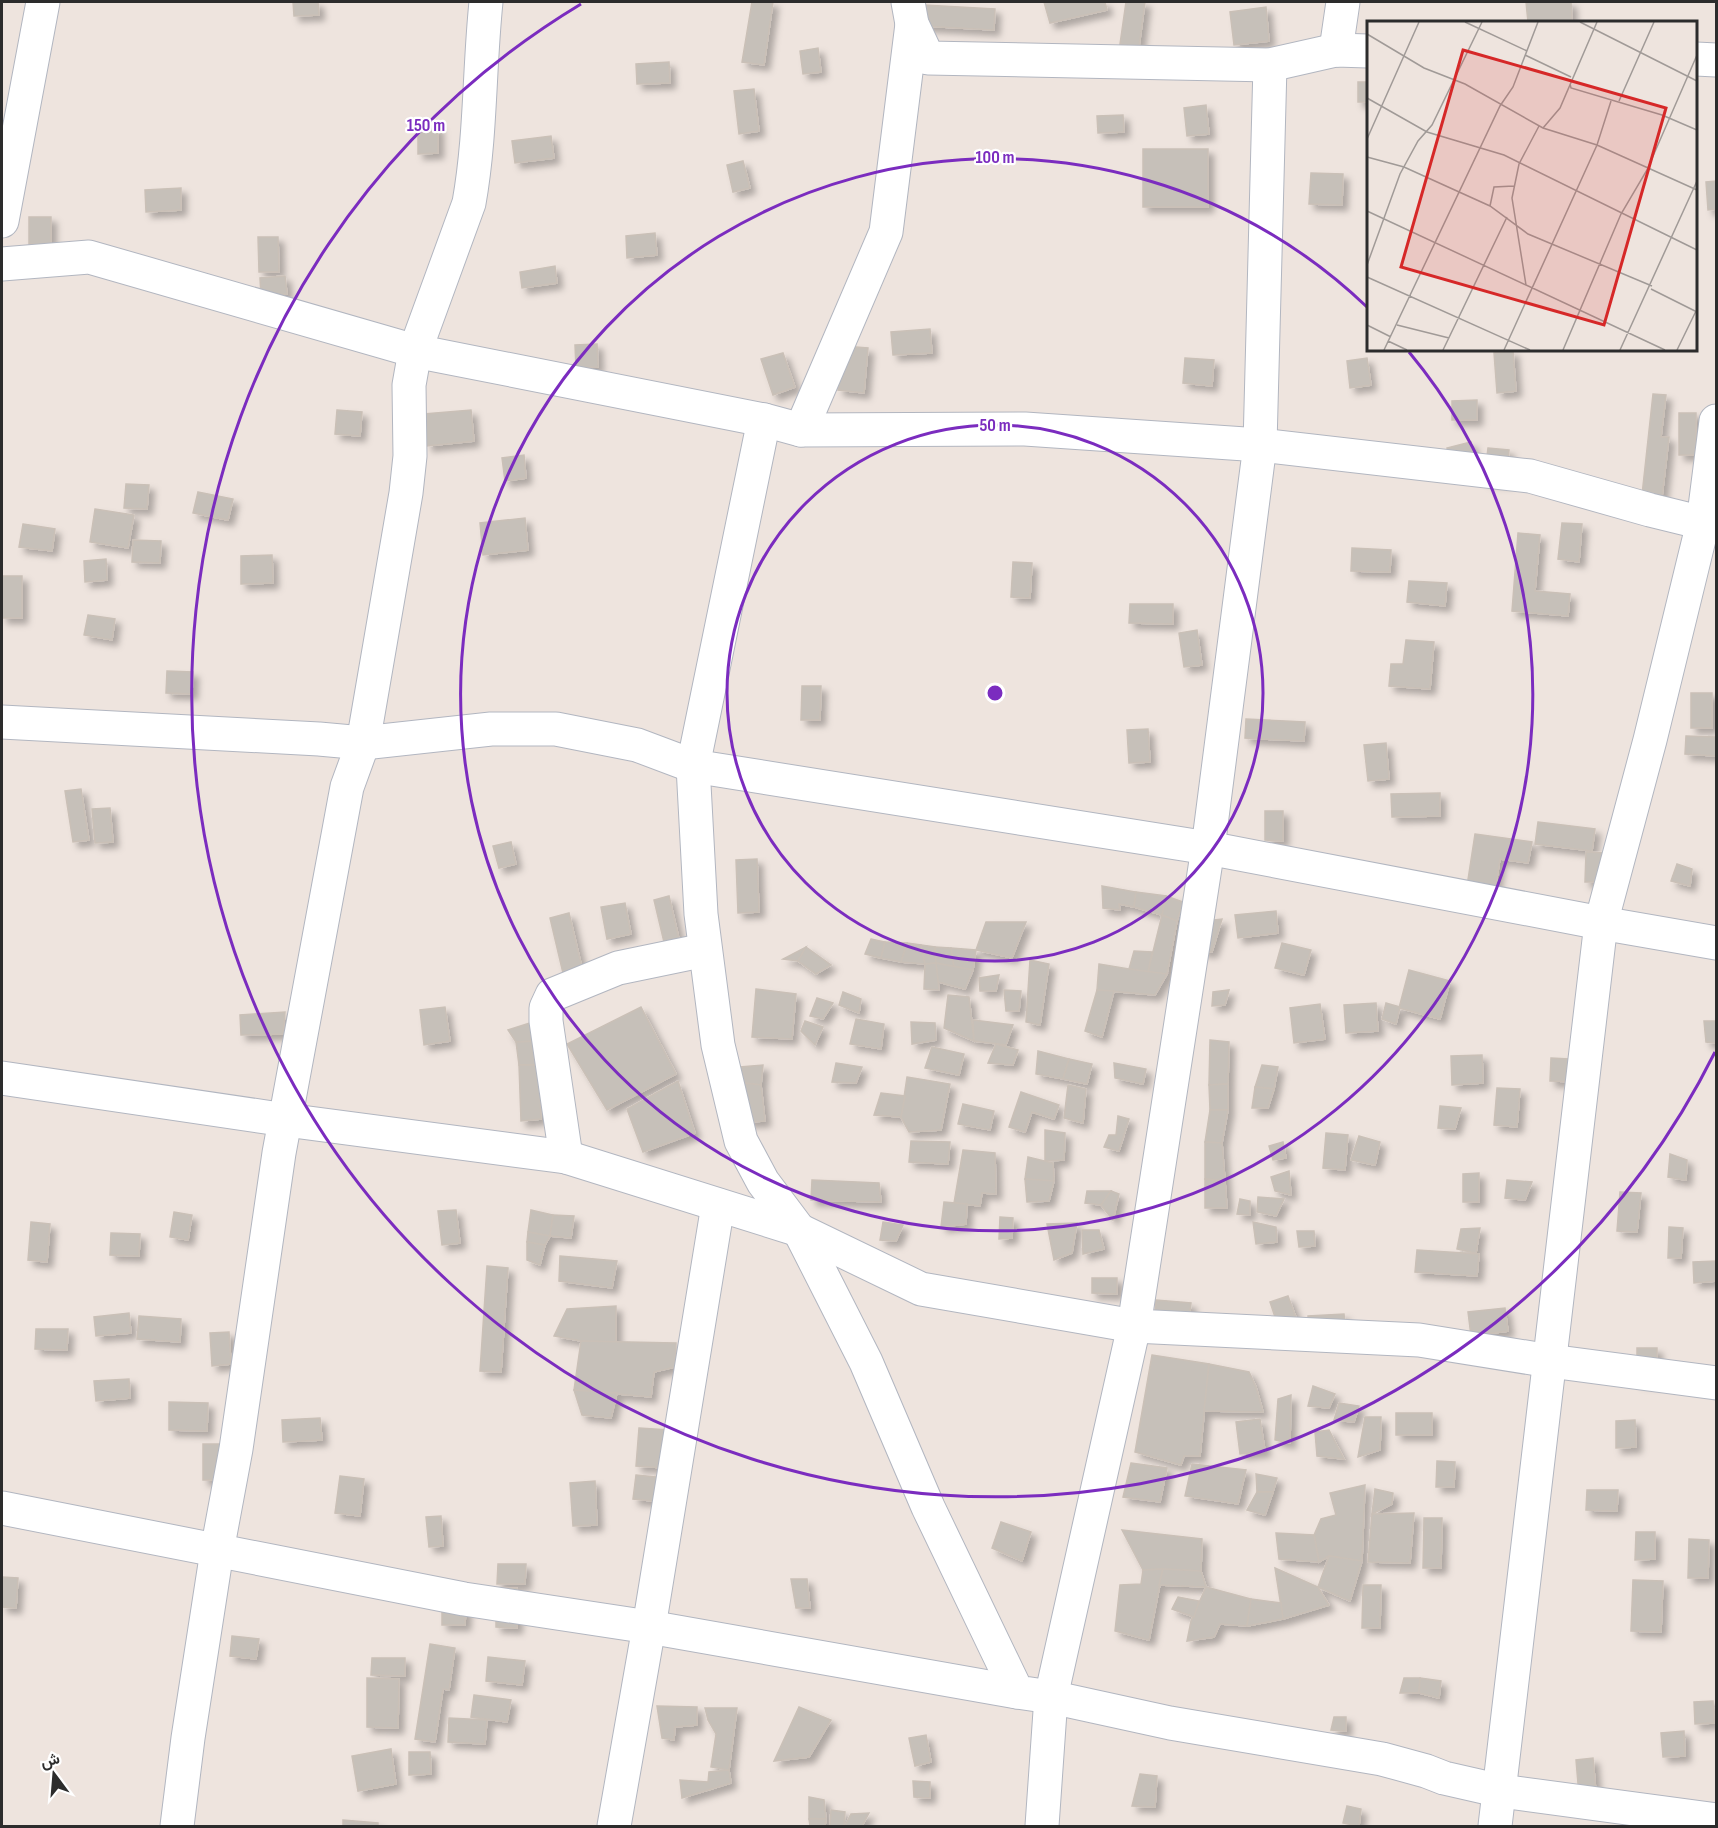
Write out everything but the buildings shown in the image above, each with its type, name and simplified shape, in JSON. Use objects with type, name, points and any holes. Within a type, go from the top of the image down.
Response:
[{"type":"street","points":[[2,221],[43,2]]},
{"type":"street","points":[[177,1827],[188,1738],[236,1449],[279,1153],[347,787],[363,743],[406,493],[410,456],[409,385],[415,351],[469,203],[477,149],[486,2]]},
{"type":"street","points":[[1336,50],[1343,2]]},
{"type":"street","points":[[910,13],[928,58],[1270,65],[1336,50],[1367,51]]},
{"type":"street","points":[[801,430],[886,232],[910,13]]},
{"type":"street","points":[[1697,59],[1716,60]]},
{"type":"street","points":[[1042,1827],[1051,1697],[1134,1326],[1208,848],[1260,445],[1270,65]]},
{"type":"street","points":[[2,264],[89,257],[415,351],[764,420],[801,430],[1025,429],[1260,445],[1530,476],[1710,524]]},
{"type":"street","points":[[764,420],[693,766],[705,950],[718,1045],[741,1142],[763,1182],[799,1230],[866,1362],[928,1507],[1017,1692]]},
{"type":"street","points":[[1496,1827],[1601,923],[1710,524],[1716,421]]},
{"type":"street","points":[[2,722],[363,743],[491,729],[556,729],[637,745],[693,766],[1208,848],[1716,943]]},
{"type":"street","points":[[566,1157],[546,1021],[546,1008],[552,995],[618,968],[705,950]]},
{"type":"street","points":[[2,1078],[286,1120],[566,1157],[799,1230],[921,1289],[1134,1326],[1419,1340],[1550,1361],[1716,1383]]},
{"type":"street","points":[[614,1827],[718,1205]]},
{"type":"street","points":[[2,1508],[464,1599],[649,1627],[1051,1697],[1170,1723],[1382,1759],[1444,1778],[1501,1791],[1716,1820]]}]
